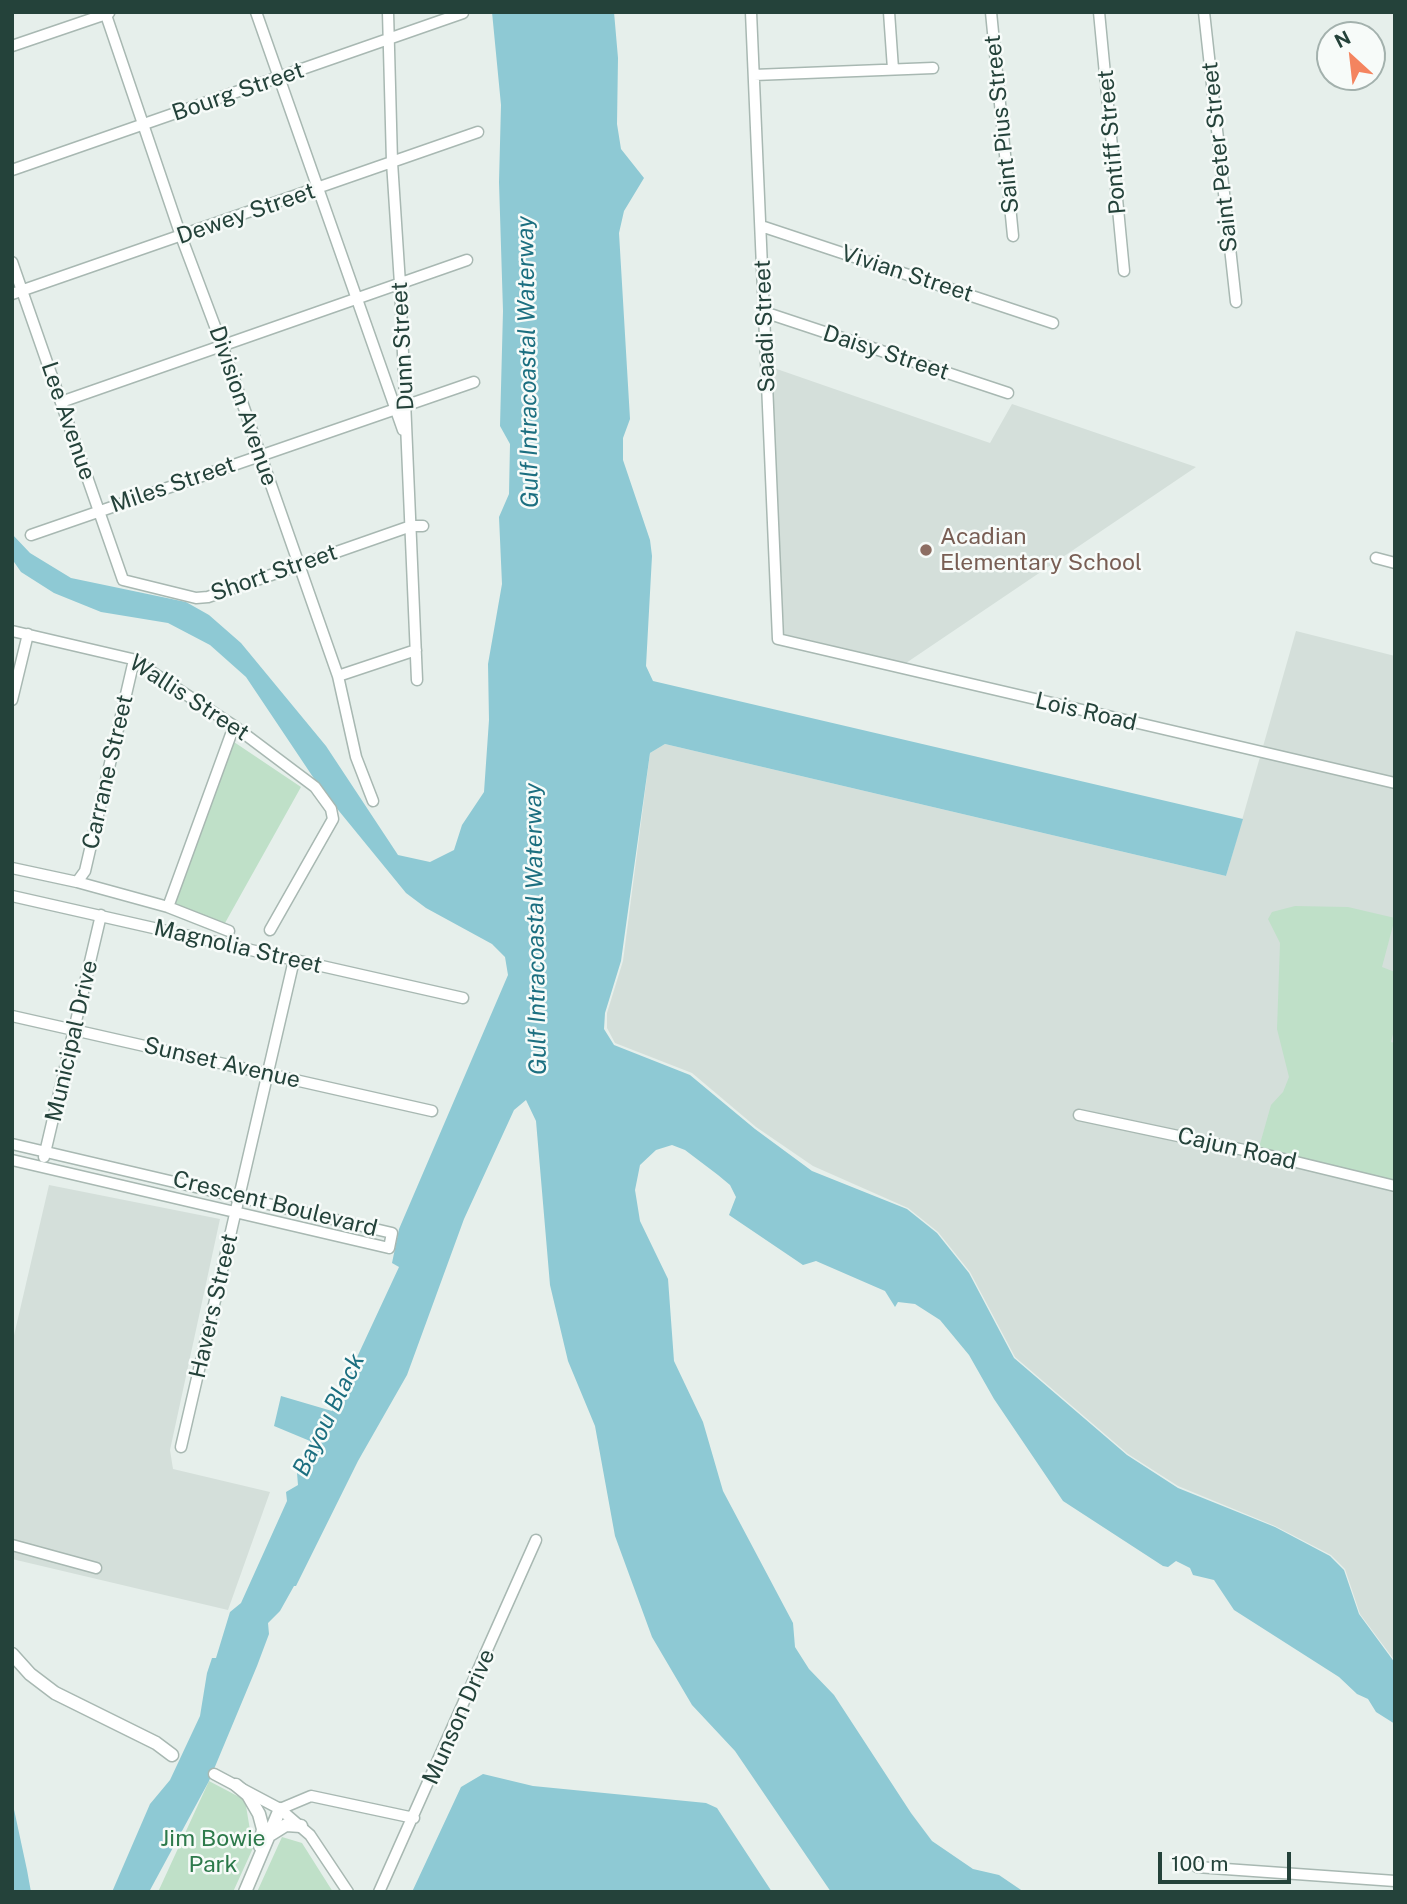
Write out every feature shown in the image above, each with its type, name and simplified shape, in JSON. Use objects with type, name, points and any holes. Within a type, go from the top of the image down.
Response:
[{"type":"street","points":[[256,12],[316,190],[400,407]]},
{"type":"street","name":"Dunn Street","points":[[388,12],[392,162],[400,284],[400,407],[407,443],[417,680]]},
{"type":"street","name":"Saadi Street","points":[[751,12],[778,639]]},
{"type":"street","points":[[889,12],[893,69]]},
{"type":"street","name":"Saint Pius Street","points":[[990,12],[1013,236]]},
{"type":"street","name":"Pontiff Street","points":[[1099,12],[1124,271]]},
{"type":"street","name":"Saint Peter Street","points":[[1204,12],[1236,302]]},
{"type":"street","points":[[12,46],[107,13]]},
{"type":"street","name":"Division Avenue","points":[[107,13],[181,236],[338,676],[356,757],[373,801]]},
{"type":"street","name":"Bourg Street","points":[[12,170],[463,13]]},
{"type":"street","points":[[754,75],[933,68]]},
{"type":"street","name":"Dewey Street","points":[[17,292],[478,132]]},
{"type":"street","name":"Vivian Street","points":[[761,226],[1053,323]]},
{"type":"street","points":[[61,402],[467,260]]},
{"type":"street","name":"Lee Avenue","points":[[12,262],[17,292],[61,402],[123,580]]},
{"type":"street","name":"Daisy Street","points":[[764,312],[1008,393]]},
{"type":"street","name":"Miles Street","points":[[31,535],[474,382]]},
{"type":"street","name":"Short Street","points":[[123,580],[196,598],[411,526],[423,526]]},
{"type":"street","points":[[1377,558],[1395,563]]},
{"type":"street","name":"Wallis Street","points":[[12,631],[134,660],[301,773],[323,798],[333,819],[270,930]]},
{"type":"street","points":[[12,701],[28,634]]},
{"type":"street","name":"Lois Road","points":[[778,639],[1395,783]]},
{"type":"street","points":[[338,676],[416,649]]},
{"type":"street","name":"Carrane Street","points":[[77,881],[85,871],[134,660]]},
{"type":"street","points":[[168,907],[234,726]]},
{"type":"street","points":[[12,867],[77,881],[168,907],[229,931]]},
{"type":"street","name":"Magnolia Street","points":[[12,895],[463,998]]},
{"type":"street","name":"Municipal Drive","points":[[42,1167],[101,915]]},
{"type":"street","name":"Havers Street","points":[[181,1447],[294,960]]},
{"type":"street","name":"Sunset Avenue","points":[[12,1016],[432,1111]]},
{"type":"street","name":"Cajun Road","points":[[1079,1115],[1263,1154],[1395,1186]]},
{"type":"street","name":"Crescent Boulevard","points":[[12,1144],[392,1233],[389,1248],[12,1160]]},
{"type":"street","name":"Munson Drive","points":[[379,1892],[537,1540]]},
{"type":"street","points":[[12,1545],[96,1567]]},
{"type":"street","points":[[12,1654],[30,1674],[55,1693],[156,1743],[172,1755]]},
{"type":"street","points":[[214,1774],[280,1809],[301,1826],[348,1892]]},
{"type":"street","points":[[236,1785],[251,1801],[263,1829],[257,1866]]},
{"type":"street","points":[[245,1892],[280,1809],[311,1796],[414,1818]]},
{"type":"street","points":[[270,1835],[286,1825],[301,1826]]},
{"type":"street","points":[[1197,1867],[1395,1881]]},
{"type":"shaded area","name":"Acadian Elementary School","points":[[771,367],[990,443],[1012,404],[1196,467],[906,663],[784,634]]},
{"type":"shaded area","points":[[1296,631],[1395,656],[1395,1661],[1360,1614],[1345,1569],[1331,1555],[1275,1526],[1178,1486],[1128,1454],[1015,1357],[970,1272],[938,1232],[908,1208],[813,1166],[756,1127],[692,1073],[615,1043],[607,1028],[607,1013],[623,961],[650,753],[665,744],[1226,876]]},
{"type":"shaded area","points":[[49,1185],[220,1219],[170,1450],[173,1469],[270,1492],[228,1610],[12,1559],[12,1344]]},
{"type":"green space","points":[[234,742],[301,787],[225,923],[173,903]]},
{"type":"green space","points":[[1295,906],[1348,907],[1395,918],[1382,967],[1395,972],[1395,1026],[1391,1042],[1395,1043],[1395,1183],[1258,1151],[1271,1105],[1283,1092],[1289,1077],[1277,1029],[1280,943],[1268,919],[1272,912]]},
{"type":"green space","name":"Jim Bowie Park","points":[[209,1781],[245,1800],[253,1848],[233,1892],[158,1892]]},
{"type":"green space","points":[[282,1837],[302,1843],[333,1892],[257,1892]]},
{"type":"water","points":[[492,12],[614,12],[618,58],[617,124],[621,149],[644,178],[624,211],[619,233],[630,419],[623,438],[623,460],[650,540],[652,556],[646,666],[653,681],[1243,819],[1226,876],[665,744],[650,753],[621,961],[605,1013],[604,1029],[614,1045],[690,1075],[755,1129],[812,1171],[907,1209],[937,1233],[969,1273],[1014,1358],[1127,1455],[1178,1488],[1275,1527],[1330,1556],[1344,1570],[1359,1614],[1395,1663],[1395,1724],[1376,1712],[1368,1699],[1357,1694],[1339,1677],[1234,1610],[1214,1580],[1193,1575],[1190,1568],[1176,1561],[1168,1567],[1163,1566],[1063,1501],[994,1399],[969,1355],[940,1320],[915,1304],[898,1302],[895,1307],[885,1291],[816,1261],[803,1265],[729,1215],[736,1197],[730,1185],[718,1175],[685,1150],[672,1145],[656,1150],[640,1165],[635,1190],[640,1221],[668,1279],[674,1361],[703,1422],[723,1491],[793,1623],[795,1647],[809,1669],[834,1695],[932,1841],[973,1869],[999,1875],[1024,1892],[831,1892],[735,1751],[692,1705],[652,1637],[615,1536],[595,1426],[568,1361],[550,1285],[536,1121],[526,1100],[514,1110],[464,1219],[407,1375],[358,1461],[296,1586],[280,1611],[268,1623],[269,1634],[209,1781],[149,1892],[112,1892],[150,1804],[170,1780],[200,1716],[207,1673],[212,1658],[216,1658],[230,1612],[241,1603],[287,1501],[286,1492],[298,1485],[297,1473],[310,1449],[310,1441],[274,1426],[281,1396],[332,1411],[399,1267],[392,1263],[399,1229],[508,975],[505,957],[492,944],[426,908],[406,893],[321,789],[246,677],[210,645],[168,623],[101,612],[54,593],[21,572],[12,559],[12,534],[30,553],[71,578],[186,602],[209,615],[241,643],[326,746],[398,855],[430,862],[454,850],[462,825],[484,792],[489,720],[488,664],[502,584],[499,517],[509,494],[510,444],[500,426],[503,311],[499,182],[501,105]]},
{"type":"water","points":[[483,1774],[533,1786],[706,1803],[717,1808],[772,1892],[412,1892],[461,1787]]},
{"type":"water","points":[[12,1800],[27,1870],[31,1892],[12,1892]]},
{"type":"place","name":"Acadian Elementary School","points":[[926,550]]},
{"type":"water label","name":"Gulf Intracoastal Waterway","points":[[528,362]]},
{"type":"water label","name":"Gulf Intracoastal Waterway","points":[[536,929]]},
{"type":"water label","name":"Bayou Black","points":[[329,1415]]}]
